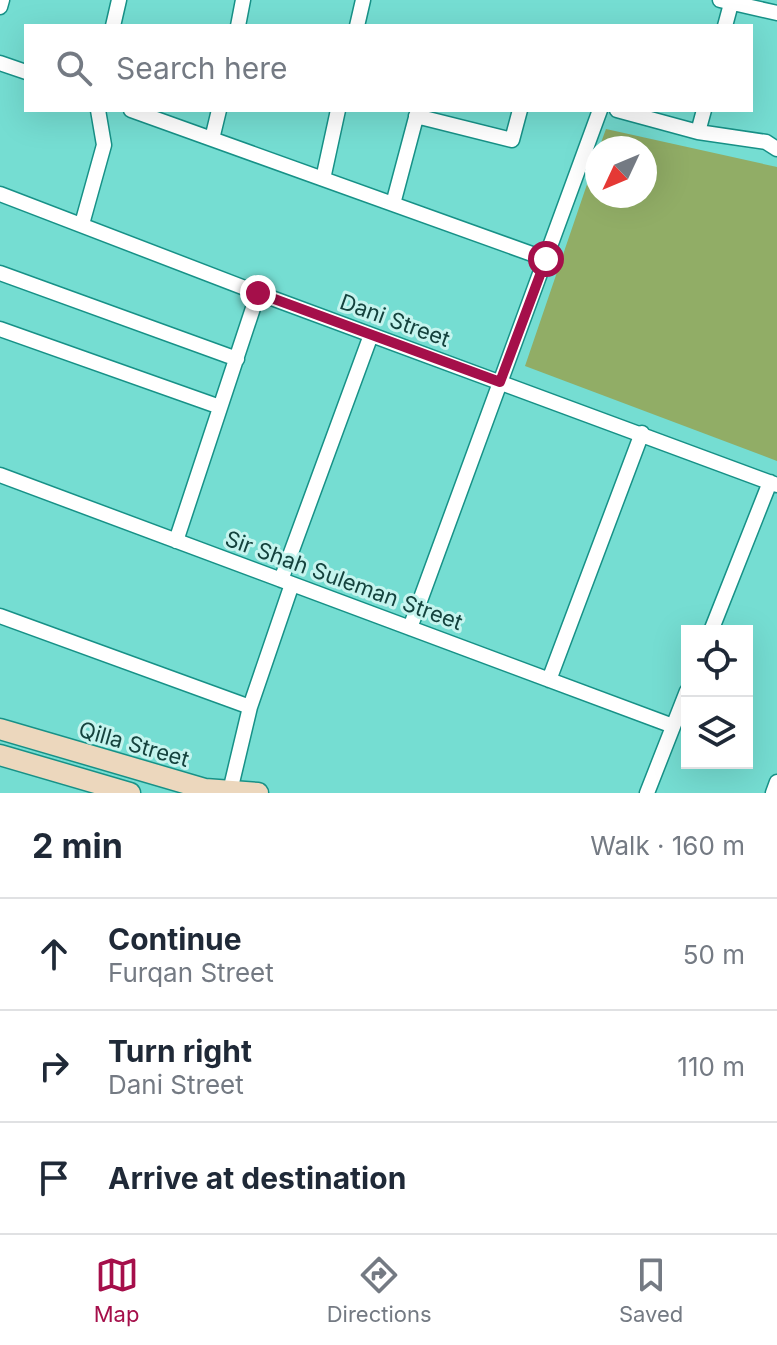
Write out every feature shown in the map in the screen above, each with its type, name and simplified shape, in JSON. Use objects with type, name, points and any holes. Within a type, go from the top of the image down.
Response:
[{"type":"street","points":[[0,7],[2,0]]},
{"type":"street","points":[[113,24],[119,0]]},
{"type":"street","points":[[238,24],[243,0]]},
{"type":"street","points":[[357,24],[363,0]]},
{"type":"street","points":[[725,24],[728,1],[777,13]]},
{"type":"street","points":[[0,63],[24,71]]},
{"type":"street","points":[[82,224],[104,145],[98,112]]},
{"type":"street","points":[[137,112],[546,259]]},
{"type":"street","points":[[212,139],[219,112]]},
{"type":"street","points":[[323,179],[338,112]]},
{"type":"street","points":[[393,204],[417,113],[512,140],[519,112]]},
{"type":"street","points":[[410,628],[599,112]]},
{"type":"street","points":[[624,112],[698,132],[766,142],[777,149]]},
{"type":"street","points":[[698,132],[703,112]]},
{"type":"street","name":"Dani Street","points":[[0,194],[773,483]]},
{"type":"street","points":[[0,273],[237,359]]},
{"type":"street","points":[[176,541],[258,293]]},
{"type":"street","points":[[0,329],[220,407]]},
{"type":"street","points":[[230,791],[250,707],[286,582],[371,335]]},
{"type":"street","points":[[549,680],[642,433]]},
{"type":"street","name":"Sir Shah Suleman Street","points":[[0,475],[673,726]]},
{"type":"street","points":[[714,625],[773,483]]},
{"type":"street","points":[[0,616],[250,707]]},
{"type":"street","points":[[647,793],[685,697]]},
{"type":"street","name":"Qilla Street","points":[[0,729],[205,789],[258,793]]},
{"type":"street","points":[[0,755],[130,793]]},
{"type":"street","points":[[773,793],[777,782]]},
{"type":"green space","points":[[606,129],[638,136],[603,136]]},
{"type":"green space","points":[[657,140],[777,167],[777,461],[525,366],[585,190],[585,208],[657,208]]},
{"type":"route","points":[[258,293],[500,382],[546,259]]}]
